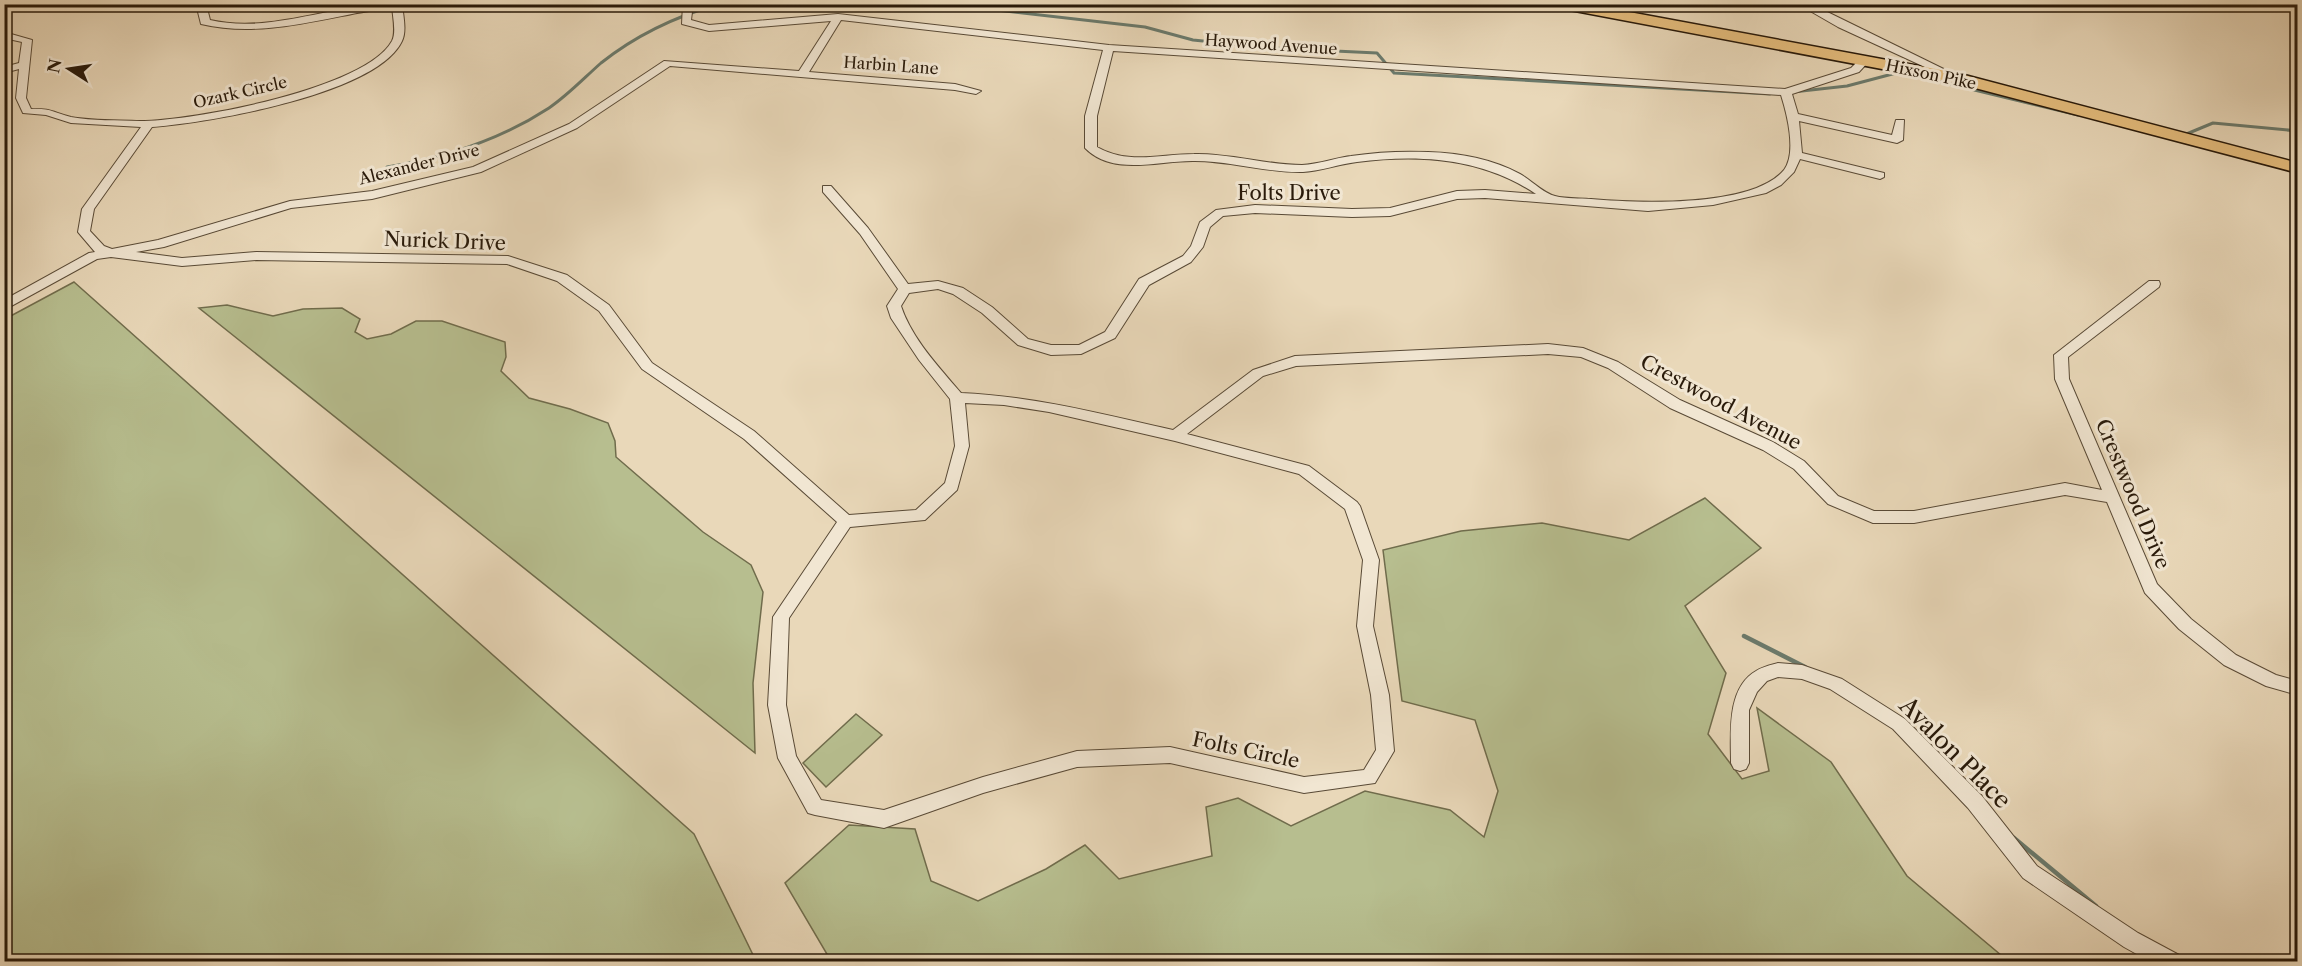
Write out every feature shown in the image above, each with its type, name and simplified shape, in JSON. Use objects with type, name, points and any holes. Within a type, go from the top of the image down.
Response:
[{"type":"main road","name":"Hixson Pike","points":[[1559,4],[1957,78],[2298,168]]},
{"type":"street","points":[[201,4],[205,22],[219,27],[249,27],[387,4]]},
{"type":"street","name":"Ozark Circle","points":[[4,35],[27,40],[21,98],[27,111],[46,111],[68,120],[149,124],[218,117],[293,98],[337,83],[379,61],[392,50],[398,40],[397,4]]},
{"type":"street","name":"Haywood Avenue","points":[[688,4],[686,22],[709,28],[838,17],[1109,48],[1786,92],[1855,70],[1865,60]]},
{"type":"street","points":[[1803,4],[1849,29],[1957,78]]},
{"type":"street","points":[[802,75],[838,17]]},
{"type":"street","points":[[1109,48],[1091,116],[1091,148],[1105,158],[1124,162],[1211,157],[1277,167],[1305,168],[1384,156],[1428,156],[1470,161],[1506,172],[1551,200]]},
{"type":"street","name":"Alexander Drive","points":[[4,306],[83,260],[160,244],[290,205],[372,195],[477,170],[573,126],[668,63],[802,75]]},
{"type":"street","points":[[4,70],[26,64]]},
{"type":"street","name":"Harbin Lane","points":[[802,75],[955,87],[976,91]]},
{"type":"street","points":[[1786,92],[1793,116],[1796,155],[1880,175]]},
{"type":"street","points":[[1793,116],[1897,140],[1900,122]]},
{"type":"street","name":"Nurick Drive","points":[[149,124],[88,209],[84,232],[100,249],[112,253],[182,262],[256,256],[508,261],[562,278],[603,308],[647,366],[749,435],[846,520]]},
{"type":"street","name":"Folts Drive","points":[[905,289],[938,285],[958,291],[987,310],[1023,342],[1052,350],[1082,349],[1110,335],[1144,282],[1187,260],[1197,247],[1204,225],[1220,213],[1255,209],[1352,213],[1390,212],[1457,195],[1485,194],[1648,207],[1713,201],[1762,190],[1777,182],[1790,170],[1796,155]]},
{"type":"street","points":[[827,189],[864,231],[905,289],[894,306],[898,318],[924,357],[957,398],[962,446],[952,486],[920,516],[846,520]]},
{"type":"street","name":"Crestwood Drive","points":[[2154,284],[2061,355],[2062,380],[2151,588],[2185,624],[2230,660],[2272,681],[2298,688]]},
{"type":"street","name":"Crestwood Avenue","points":[[1175,436],[1258,373],[1295,361],[1548,349],[1583,353],[1613,365],[1675,404],[1768,446],[1799,465],[1833,500],[1873,518],[1914,517],[2065,489],[2111,497]]},
{"type":"street","name":"Folts Circle","points":[[846,520],[781,617],[777,705],[787,758],[816,807],[884,819],[983,785],[1077,759],[1170,755],[1304,785],[1369,777],[1385,751],[1380,695],[1365,626],[1371,560],[1352,506],[1304,470],[1175,436],[1049,407],[1004,400],[957,398]]},
{"type":"street","name":"Avalon Place","points":[[1740,763],[1740,710],[1750,687],[1761,676],[1778,670],[1802,672],[1836,684],[1899,724],[1975,802],[2030,872],[2131,940],[2172,962]]},
{"type":"green space","points":[[74,282],[694,834],[756,961],[5,961],[5,319]]},
{"type":"green space","points":[[227,305],[273,316],[303,309],[342,308],[360,319],[355,332],[367,339],[391,334],[416,321],[442,321],[505,342],[506,357],[501,371],[529,398],[570,409],[608,423],[615,441],[616,457],[703,532],[751,565],[763,592],[753,683],[755,753],[199,308]]},
{"type":"green space","points":[[1705,498],[1761,548],[1685,606],[1726,673],[1708,734],[1742,779],[1769,771],[1757,708],[1831,762],[1907,876],[2008,961],[831,961],[785,883],[849,825],[915,829],[931,881],[978,901],[1046,869],[1085,845],[1119,879],[1212,856],[1206,807],[1238,798],[1291,826],[1365,791],[1450,810],[1484,837],[1498,791],[1475,720],[1402,701],[1383,550],[1461,531],[1542,523],[1629,540]]},
{"type":"green space","points":[[856,714],[882,735],[826,787],[803,763]]},
{"type":"waterway","points":[[387,167],[450,153],[511,129],[556,103],[601,63],[628,44],[672,21],[719,4]]},
{"type":"waterway","points":[[731,4],[748,4]]},
{"type":"waterway","points":[[975,4],[997,10],[1145,27],[1193,40],[1272,48],[1377,53],[1394,73],[1770,94]]},
{"type":"waterway","points":[[1793,92],[1847,86],[1900,72],[2078,115]]},
{"type":"waterway","points":[[2184,135],[2213,123],[2298,131]]},
{"type":"waterway","points":[[1744,636],[1805,667]]},
{"type":"waterway","points":[[2014,838],[2096,906]]},
{"type":"waterway","points":[[2176,955],[2187,962]]}]
